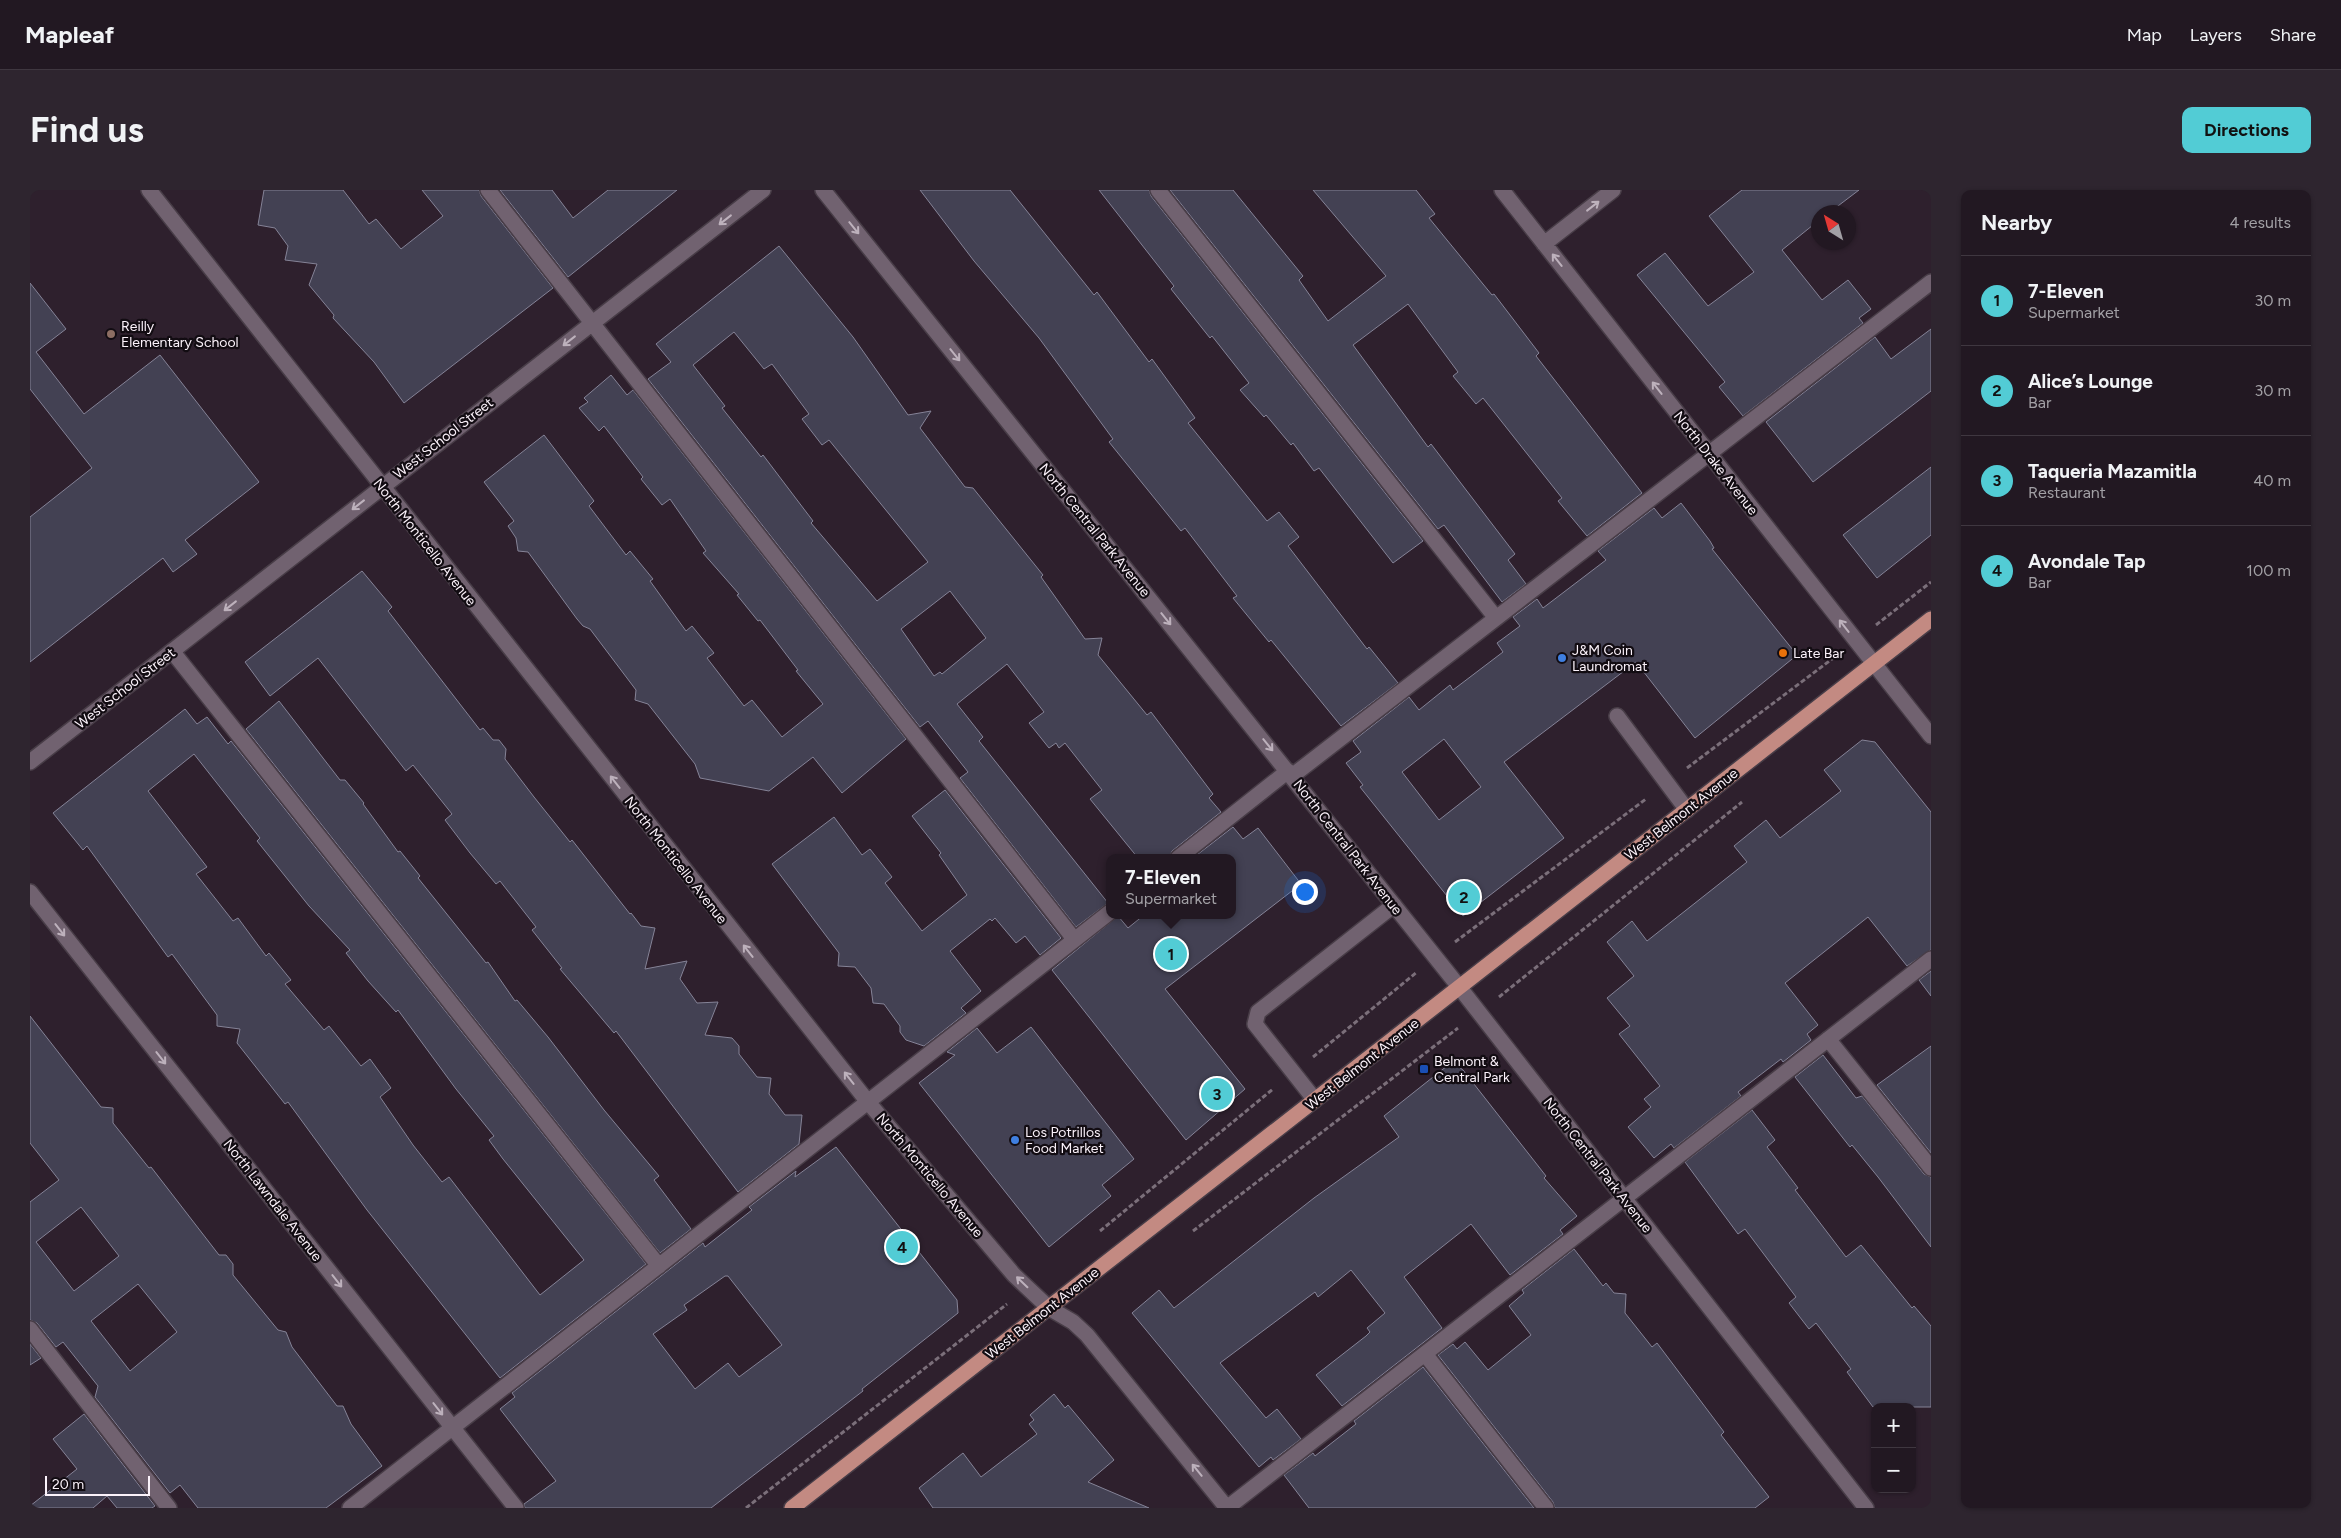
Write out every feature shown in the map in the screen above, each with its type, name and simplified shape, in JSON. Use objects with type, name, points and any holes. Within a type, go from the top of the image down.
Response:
[{"type":"main road","name":"West Belmont Avenue","points":[[792,1508],[1931,619]]},
{"type":"street","name":"North Monticello Avenue","points":[[149,190],[381,487],[868,1102],[1014,1274],[1049,1308],[1073,1322],[1087,1335],[1227,1508]]},
{"type":"street","points":[[488,190],[1074,940]]},
{"type":"street","name":"West School Street","points":[[30,762],[763,190]]},
{"type":"street","name":"North Central Park Avenue","points":[[823,190],[1460,988],[1866,1508]]},
{"type":"street","points":[[1158,190],[1496,618]]},
{"type":"street","name":"North Drake Avenue","points":[[1502,190],[1931,736]]},
{"type":"street","points":[[1544,244],[1613,190]]},
{"type":"street","points":[[1183,854],[1496,618],[1931,282]]},
{"type":"street","points":[[172,650],[659,1266]]},
{"type":"street","points":[[1617,716],[1687,810]]},
{"type":"street","name":"North Lawndale Avenue","points":[[30,892],[516,1508]]},
{"type":"street","points":[[1315,1100],[1256,1024],[1258,1012],[1394,906]]},
{"type":"street","points":[[350,1508],[1106,915]]},
{"type":"street","points":[[1227,1508],[1931,959]]},
{"type":"street","points":[[1828,1039],[1931,1168]]},
{"type":"street","points":[[30,1329],[169,1508]]},
{"type":"street","points":[[1425,1354],[1546,1508]]},
{"type":"path","points":[[1890,614],[1931,582]]},
{"type":"path","points":[[1467,932],[1818,670]]},
{"type":"path","points":[[1510,989],[1747,798]]},
{"type":"path","points":[[1097,1234],[1394,990]]},
{"type":"path","points":[[1188,1234],[1440,1041]]},
{"type":"path","points":[[746,1508],[997,1312]]},
{"type":"building","points":[[264,190],[343,190],[369,224],[376,219],[401,249],[443,216],[422,190],[479,190],[481,196],[553,288],[404,403],[374,362],[333,318],[334,315],[309,285],[317,264],[285,260],[288,246],[275,228],[258,225]]},
{"type":"building","points":[[500,190],[552,190],[573,218],[608,190],[677,190],[568,277]]},
{"type":"building","points":[[920,190],[1010,190],[1094,295],[1097,292],[1149,362],[1152,359],[1195,418],[1188,423],[1267,521],[1279,512],[1299,537],[1288,546],[1367,649],[1369,647],[1398,683],[1341,726],[1271,640],[1269,642],[1233,598],[1237,596],[1185,528],[1181,531],[1109,442],[1113,439],[1039,338],[974,261]]},
{"type":"building","points":[[1099,190],[1149,190],[1151,196],[1423,541],[1393,563],[1319,468],[1314,471],[1293,443],[1291,445],[1266,415],[1264,417],[1240,390],[1249,383],[1212,336],[1210,338],[1171,289],[1174,286]]},
{"type":"building","points":[[1170,190],[1233,190],[1303,276],[1299,280],[1328,321],[1386,276],[1313,190],[1416,190],[1435,214],[1429,218],[1492,295],[1494,294],[1539,353],[1536,356],[1642,493],[1587,536],[1558,501],[1562,498],[1483,398],[1476,404],[1453,376],[1458,372],[1408,304],[1353,345],[1428,447],[1431,444],[1515,554],[1508,560],[1526,584],[1502,602],[1444,525],[1438,529]]},
{"type":"building","points":[[1742,190],[1859,190],[1839,205],[1811,205],[1811,227],[1782,250],[1822,300],[1848,280],[1871,309],[1859,318],[1863,323],[1743,416],[1719,387],[1725,382],[1637,275],[1665,253],[1708,306],[1754,272],[1709,216]]},
{"type":"building","points":[[779,246],[853,337],[908,415],[931,411],[920,428],[965,487],[973,488],[1043,575],[1041,577],[1085,639],[1102,638],[1098,655],[1147,715],[1151,712],[1213,794],[1209,798],[1221,812],[1171,854],[1135,854],[1090,799],[1102,790],[1065,743],[1059,748],[1056,743],[1049,748],[1029,723],[1044,712],[1007,664],[957,704],[983,737],[979,741],[1106,900],[1106,904],[1076,927],[960,778],[968,772],[928,721],[920,727],[648,379],[671,362],[656,344]],"holes":[[[734,332],[764,369],[772,364],[809,414],[802,419],[822,445],[829,440],[928,562],[877,601],[811,523],[813,521],[763,455],[761,457],[722,408],[725,406],[693,365]],[[950,591],[986,638],[942,674],[940,672],[934,676],[901,629]]]},
{"type":"building","points":[[30,283],[66,329],[36,352],[84,414],[160,355],[259,482],[185,540],[197,554],[173,572],[163,558],[30,662],[30,517],[92,468],[30,389]]},
{"type":"building","points":[[1931,329],[1931,391],[1813,482],[1766,422],[1875,337],[1891,359]]},
{"type":"building","points":[[611,375],[627,395],[633,390],[906,739],[842,793],[813,757],[769,791],[700,778],[695,764],[648,704],[635,700],[636,690],[590,629],[583,626],[577,619],[528,552],[518,551],[516,538],[508,526],[514,521],[484,482],[544,435],[594,501],[589,506],[626,555],[630,551],[653,579],[650,581],[686,631],[692,626],[714,653],[707,658],[744,706],[752,700],[782,737],[823,704],[796,671],[798,670],[760,620],[758,621],[737,595],[739,594],[703,553],[706,551],[670,499],[662,505],[641,479],[643,477],[604,426],[599,431],[579,408],[588,402],[584,398]]},
{"type":"building","points":[[1931,467],[1931,535],[1877,578],[1843,535]]},
{"type":"building","points":[[1681,503],[1710,541],[1714,548],[1712,549],[1797,655],[1695,738],[1636,662],[1504,762],[1564,838],[1463,916],[1360,787],[1363,785],[1346,763],[1361,752],[1353,741],[1409,697],[1419,710],[1450,685],[1453,690],[1503,652],[1497,643],[1520,626],[1513,617],[1537,599],[1543,608],[1606,560],[1598,551],[1654,508],[1662,518]],"holes":[[[1444,739],[1481,787],[1439,820],[1402,772]]]},
{"type":"building","points":[[362,571],[392,607],[388,611],[480,730],[483,728],[493,740],[499,740],[506,749],[505,759],[570,842],[572,840],[641,926],[655,928],[645,969],[687,961],[680,979],[697,1003],[718,1002],[705,1035],[732,1038],[739,1046],[739,1054],[757,1077],[771,1078],[769,1094],[785,1115],[802,1115],[799,1144],[738,1192],[616,1031],[614,1033],[560,969],[562,968],[532,930],[536,927],[500,881],[496,884],[445,820],[452,814],[413,765],[406,771],[318,658],[270,696],[245,662]]},
{"type":"building","points":[[279,701],[340,780],[345,780],[364,803],[398,852],[400,851],[420,876],[418,878],[486,963],[488,962],[515,1001],[517,1000],[548,1037],[604,1110],[659,1176],[654,1180],[691,1229],[660,1253],[246,729]]},
{"type":"building","points":[[185,709],[197,724],[207,717],[228,744],[231,741],[646,1264],[500,1378],[367,1210],[288,1102],[285,1104],[237,1043],[240,1029],[217,1026],[217,1015],[172,954],[168,957],[87,846],[83,850],[53,813]],"holes":[[[194,754],[260,838],[257,841],[309,906],[350,950],[346,953],[368,981],[396,1012],[398,1010],[456,1089],[494,1136],[489,1140],[503,1159],[584,1260],[540,1295],[449,1177],[442,1182],[413,1145],[380,1097],[391,1088],[370,1059],[361,1066],[329,1026],[324,1030],[285,984],[291,980],[269,953],[266,956],[238,918],[233,921],[196,874],[207,867],[148,791]]]},
{"type":"building","points":[[1862,740],[1875,742],[1931,812],[1931,950],[1907,966],[1868,917],[1785,983],[1818,1025],[1807,1034],[1811,1040],[1783,1062],[1781,1059],[1738,1092],[1741,1096],[1674,1148],[1671,1144],[1654,1158],[1628,1127],[1651,1107],[1644,1099],[1660,1086],[1619,1034],[1630,1026],[1607,998],[1634,976],[1607,942],[1632,921],[1647,941],[1747,862],[1734,846],[1766,820],[1780,838],[1841,791],[1824,770]]},
{"type":"building","points":[[945,790],[1061,938],[1040,955],[1025,936],[1016,943],[995,918],[992,921],[990,919],[950,951],[981,991],[961,1008],[966,1013],[924,1046],[906,1040],[900,1032],[900,1026],[884,1004],[873,1003],[871,988],[855,967],[838,966],[839,953],[772,864],[834,817],[862,855],[870,849],[892,877],[885,883],[922,931],[967,895],[939,855],[941,853],[912,816]]},
{"type":"building","points":[[1233,827],[1243,839],[1258,828],[1301,884],[1165,989],[1245,1089],[1186,1140],[1052,970],[1114,919],[1120,919],[1128,928],[1139,919],[1236,919],[1236,854],[1198,854]]},
{"type":"building","points":[[1931,971],[1931,996],[1919,980]]},
{"type":"building","points":[[30,1016],[101,1107],[113,1108],[113,1123],[149,1168],[151,1167],[219,1255],[226,1255],[233,1264],[233,1275],[278,1330],[286,1332],[292,1347],[337,1406],[343,1406],[351,1424],[382,1466],[326,1508],[198,1508],[180,1485],[170,1493],[95,1397],[98,1386],[63,1342],[56,1347],[37,1323],[30,1320],[30,1202],[59,1180],[30,1143]],"holes":[[[81,1207],[119,1256],[74,1291],[36,1242]],[[138,1284],[177,1332],[130,1371],[91,1321]]]},
{"type":"building","name":"Los Potrillos Food Market","points":[[1031,1027],[1134,1159],[1102,1185],[1111,1196],[1049,1247],[919,1083],[955,1055],[947,1052],[977,1028],[997,1053]]},
{"type":"building","points":[[1931,1046],[1931,1153],[1877,1085]]},
{"type":"building","points":[[1823,1055],[1856,1098],[1862,1096],[1924,1174],[1931,1177],[1931,1247],[1878,1177],[1852,1145],[1850,1147],[1795,1077]]},
{"type":"building","points":[[1452,1062],[1463,1070],[1546,1176],[1544,1178],[1577,1216],[1560,1230],[1563,1234],[1510,1275],[1471,1224],[1404,1277],[1442,1328],[1342,1406],[1316,1375],[1366,1336],[1370,1332],[1367,1328],[1385,1313],[1351,1270],[1318,1297],[1315,1292],[1220,1363],[1266,1418],[1277,1409],[1301,1439],[1273,1460],[1271,1457],[1259,1467],[1132,1313],[1159,1290],[1174,1308],[1314,1198],[1399,1137],[1384,1116]]},
{"type":"building","points":[[1752,1110],[1775,1140],[1767,1147],[1798,1188],[1795,1190],[1846,1257],[1861,1245],[1912,1308],[1914,1306],[1931,1326],[1931,1407],[1916,1407],[1916,1403],[1871,1404],[1847,1372],[1851,1369],[1816,1323],[1809,1329],[1789,1303],[1796,1297],[1745,1229],[1738,1234],[1685,1162]]},
{"type":"building","points":[[836,1147],[957,1300],[958,1313],[862,1389],[863,1391],[711,1508],[525,1508],[524,1504],[556,1481],[500,1409],[515,1397],[512,1393],[703,1243],[705,1247],[752,1210],[749,1207],[796,1171],[795,1177]],"holes":[[[725,1276],[728,1276],[782,1345],[739,1377],[728,1363],[695,1389],[653,1334],[687,1310],[684,1305]]]},
{"type":"building","points":[[1574,1249],[1603,1286],[1606,1283],[1614,1293],[1626,1294],[1625,1313],[1652,1347],[1657,1343],[1724,1432],[1721,1435],[1769,1497],[1755,1508],[1555,1508],[1553,1502],[1438,1355],[1453,1344],[1457,1349],[1465,1342],[1488,1370],[1531,1335],[1509,1306],[1524,1293],[1522,1290]]},
{"type":"building","points":[[30,1344],[41,1358],[30,1365]]},
{"type":"building","points":[[1423,1367],[1534,1508],[1309,1508],[1284,1475],[1313,1453],[1315,1456],[1356,1424],[1354,1421]]},
{"type":"building","points":[[1054,1394],[1065,1408],[1068,1405],[1114,1460],[1088,1482],[1149,1508],[933,1508],[919,1488],[963,1453],[981,1477],[1037,1434],[1029,1424],[1034,1420],[1030,1415]]},
{"type":"building","points":[[84,1414],[155,1506],[152,1508],[117,1508],[107,1496],[93,1508],[30,1508],[30,1506],[77,1469],[53,1439]]},
{"type":"place","name":"Reilly Elementary School","points":[[111,334]]},
{"type":"place","name":"Late Bar","points":[[1783,653]]},
{"type":"place","name":"J&M Coin Laundromat","points":[[1562,658]]},
{"type":"place","name":"Alice’s Lounge","points":[[1464,897]]},
{"type":"place","name":"7-Eleven","points":[[1171,954]]},
{"type":"place","name":"Belmont & Central Park","points":[[1424,1069]]},
{"type":"place","name":"Taqueria Mazamitla","points":[[1217,1094]]},
{"type":"place","name":"Los Potrillos Food Market","points":[[1015,1140]]},
{"type":"place","name":"Avondale Tap","points":[[902,1247]]}]
